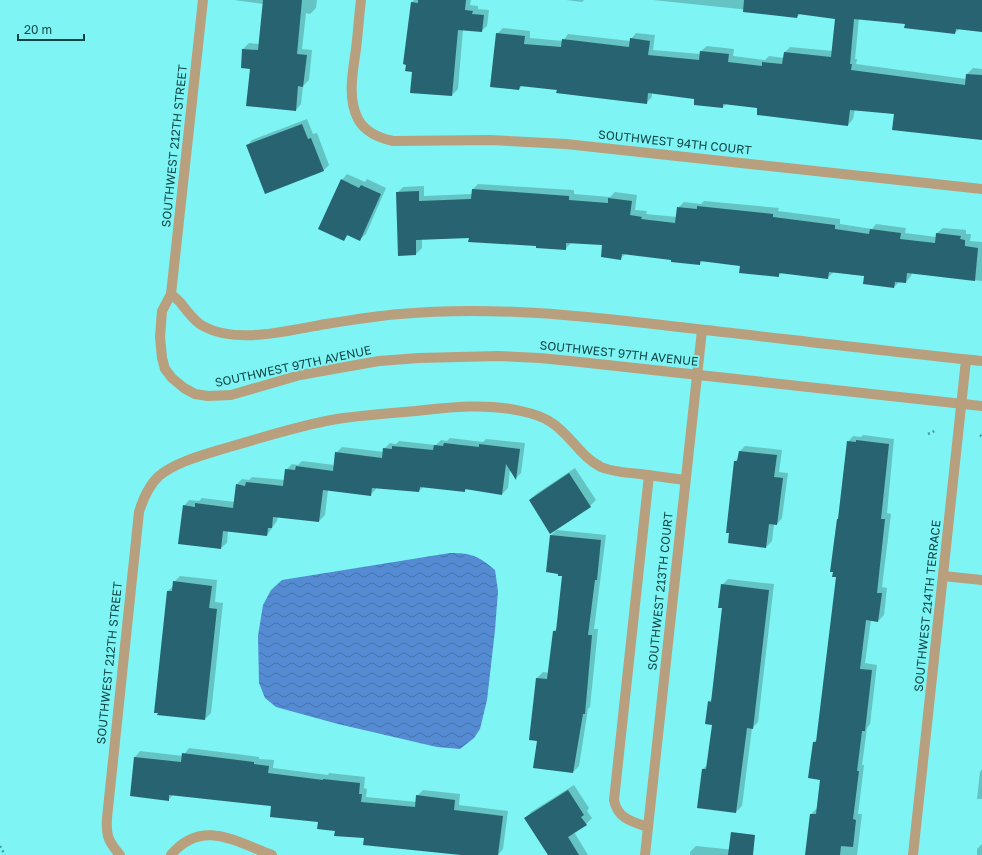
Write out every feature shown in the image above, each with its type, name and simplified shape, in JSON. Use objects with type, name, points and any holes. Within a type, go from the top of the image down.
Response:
[{"type":"street","name":"SOUTHWEST 212TH STREET","points":[[171,294],[203,0]]},
{"type":"street","name":"SOUTHWEST 94TH COURT","points":[[361,0],[352,81],[352,95],[354,109],[359,120],[367,130],[379,138],[393,141],[490,140],[566,144],[982,189]]},
{"type":"street","points":[[171,294],[184,306],[188,314],[196,322],[213,331],[232,334],[269,334],[382,316],[462,311],[502,311],[543,313],[982,362]]},
{"type":"street","name":"SOUTHWEST 97TH AVENUE","points":[[171,294],[162,311],[160,337],[162,358],[166,369],[172,378],[184,388],[195,394],[208,396],[231,395],[300,375],[379,361],[475,356],[540,358],[982,406]]},
{"type":"street","name":"SOUTHWEST 213TH COURT","points":[[644,855],[702,330]]},
{"type":"street","name":"SOUTHWEST 214TH TERRACE","points":[[913,855],[966,360]]},
{"type":"street","name":"SOUTHWEST 212TH STREET","points":[[120,855],[108,840],[106,832],[108,799],[139,512],[147,492],[159,476],[167,470],[197,457],[277,433],[337,419],[461,406],[487,406],[521,411],[542,417],[558,427],[581,453],[602,467],[621,472],[649,475]]},
{"type":"street","points":[[648,827],[628,820],[621,815],[615,807],[614,800],[649,475],[685,480]]},
{"type":"street","points":[[943,576],[982,580]]},
{"type":"street","points":[[171,855],[189,840],[198,836],[207,835],[227,837],[272,855]]},
{"type":"path","points":[[928,434],[937,430]]},
{"type":"path","points":[[0,846],[5,855]]},
{"type":"water","points":[[450,553],[474,556],[489,565],[495,570],[498,591],[487,700],[480,729],[474,738],[460,749],[437,747],[338,724],[276,707],[265,698],[259,683],[258,636],[263,605],[271,590],[282,580]]},
{"type":"building","points":[[263,0],[302,0],[297,54],[307,55],[303,87],[298,86],[296,111],[246,106],[250,69],[241,68],[242,49],[258,50]]},
{"type":"building","points":[[418,0],[466,0],[465,10],[473,11],[472,14],[484,15],[482,32],[458,30],[452,96],[410,93],[412,72],[405,71],[406,65],[403,64],[411,2],[418,3]]},
{"type":"building","points":[[744,0],[982,0],[982,32],[956,29],[955,34],[904,28],[905,24],[854,19],[850,64],[852,64],[851,70],[965,85],[966,74],[982,75],[982,140],[892,130],[894,114],[850,110],[848,126],[757,115],[757,108],[723,104],[723,108],[694,105],[694,99],[648,93],[647,104],[556,93],[557,90],[520,86],[519,90],[490,87],[496,33],[525,36],[524,44],[561,47],[562,39],[629,47],[630,38],[650,41],[648,55],[699,60],[700,51],[729,54],[728,62],[762,66],[762,62],[782,64],[784,52],[831,57],[835,19],[798,14],[797,18],[743,12]]},
{"type":"building","points":[[302,124],[308,139],[311,138],[324,171],[265,194],[246,145]]},
{"type":"building","points":[[341,179],[359,188],[361,185],[381,194],[360,241],[347,235],[344,241],[318,229]]},
{"type":"building","points":[[472,189],[569,196],[569,200],[608,203],[608,198],[632,201],[630,215],[642,217],[641,219],[675,223],[677,207],[697,209],[697,206],[773,214],[773,217],[835,225],[835,229],[869,234],[870,229],[901,233],[900,239],[935,243],[936,233],[961,236],[960,239],[965,240],[965,246],[978,248],[975,281],[907,273],[906,283],[895,282],[894,288],[863,284],[864,276],[829,272],[828,279],[779,273],[779,277],[739,273],[740,266],[700,261],[700,265],[622,254],[621,260],[601,257],[602,245],[566,243],[566,250],[536,248],[536,246],[468,242],[469,238],[416,240],[416,255],[398,256],[396,192],[419,191],[419,201],[471,199]]},
{"type":"building","points":[[856,440],[889,444],[881,519],[885,519],[877,593],[882,593],[878,622],[866,620],[860,669],[872,670],[865,731],[862,731],[857,771],[859,771],[853,819],[856,820],[853,847],[841,846],[840,855],[805,855],[810,814],[816,814],[820,780],[808,778],[813,742],[816,742],[836,577],[832,577],[833,572],[830,572],[847,441],[856,442]]},
{"type":"building","points":[[444,443],[479,447],[479,444],[520,449],[516,480],[506,464],[502,495],[465,489],[465,492],[420,487],[419,492],[372,488],[371,496],[323,490],[319,522],[273,517],[272,528],[268,528],[267,536],[223,531],[221,549],[178,544],[183,505],[195,507],[195,503],[233,508],[236,484],[245,486],[246,482],[283,486],[285,469],[295,470],[296,466],[333,471],[335,452],[382,458],[383,448],[392,449],[392,446],[433,450],[434,445],[443,446]]},
{"type":"building","points":[[739,451],[777,455],[774,477],[783,478],[777,525],[769,524],[766,548],[728,543],[729,533],[726,533],[734,461],[737,461]]},
{"type":"building","points":[[569,473],[591,507],[550,534],[529,500]]},
{"type":"building","points":[[550,535],[601,540],[597,580],[595,580],[588,635],[592,635],[585,714],[583,714],[573,773],[533,768],[537,741],[529,740],[536,678],[547,679],[553,631],[556,631],[562,576],[546,572]]},
{"type":"building","points":[[173,581],[212,586],[209,608],[217,609],[205,720],[157,715],[158,713],[154,713],[167,591],[172,591]]},
{"type":"building","points":[[721,584],[769,590],[753,729],[747,728],[736,813],[697,808],[702,769],[706,769],[712,725],[705,724],[708,701],[711,702],[722,608],[718,608]]},
{"type":"building","points":[[182,753],[254,762],[254,764],[269,766],[268,773],[360,783],[359,794],[362,794],[361,802],[415,807],[416,795],[455,800],[454,810],[503,816],[498,855],[461,855],[363,845],[364,838],[334,836],[335,831],[317,829],[318,822],[270,817],[271,806],[169,795],[169,801],[130,796],[134,757],[181,762]]},
{"type":"building","points":[[568,790],[584,815],[581,817],[587,825],[568,837],[579,855],[548,855],[524,818]]},
{"type":"building","points":[[731,832],[755,835],[753,855],[728,855]]}]
